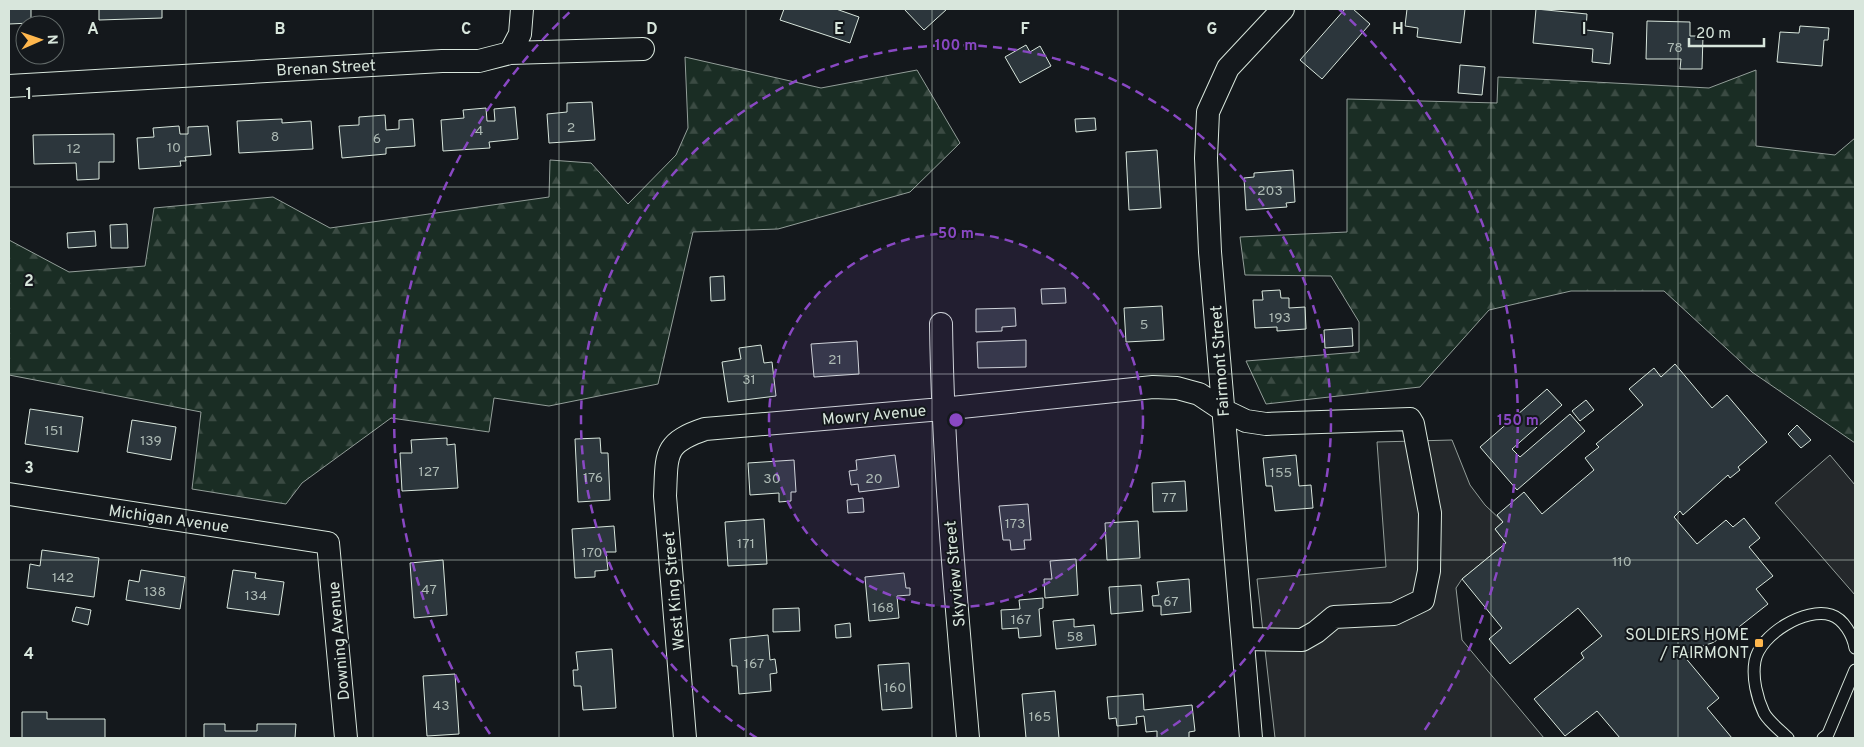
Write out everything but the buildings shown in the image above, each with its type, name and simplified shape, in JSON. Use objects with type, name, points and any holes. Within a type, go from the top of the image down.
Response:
[{"type":"street","points":[[510,54],[520,34],[522,9]]},
{"type":"street","name":"Fairmont Street","points":[[1251,738],[1210,233],[1206,158],[1208,112],[1228,68],[1283,9]]},
{"type":"street","name":"Brenan Street","points":[[9,86],[442,61],[480,61],[510,54],[643,48]]},
{"type":"street","name":"Skyview Street","points":[[941,324],[942,409],[947,496],[968,738]]},
{"type":"street","name":"Mowry Avenue","points":[[673,444],[684,436],[705,428],[942,409],[1153,387],[1177,388],[1199,394],[1223,410],[1246,421],[1266,424],[1410,419],[1414,424],[1430,514],[1429,572],[1422,600],[1394,614],[1334,617],[1316,632],[1302,640],[1243,639]]},
{"type":"street","name":"West King Street","points":[[673,444],[666,466],[665,496],[685,738]]},
{"type":"street","name":"Michigan Avenue","points":[[9,494],[328,543]]},
{"type":"street","name":"Downing Avenue","points":[[328,543],[346,738]]},
{"type":"lane","points":[[1788,738],[1765,715],[1756,689],[1755,660],[1764,644],[1780,629],[1796,619],[1820,614],[1833,615],[1843,624],[1853,640],[1855,648]]},
{"type":"lane","points":[[1823,738],[1828,734],[1855,670]]},
{"type":"green space","points":[[685,57],[821,88],[917,70],[960,143],[910,192],[778,229],[693,232],[658,384],[549,406],[494,398],[489,432],[391,418],[302,483],[286,504],[192,489],[201,412],[9,375],[9,240],[69,272],[145,266],[154,208],[273,197],[330,228],[549,197],[550,160],[591,163],[628,204],[676,155],[688,128]]},
{"type":"green space","points":[[1756,70],[1756,146],[1835,155],[1855,138],[1855,443],[1752,372],[1664,291],[1571,291],[1489,310],[1420,387],[1266,404],[1246,361],[1359,352],[1359,322],[1331,276],[1245,275],[1240,237],[1347,232],[1347,99],[1497,103],[1498,77],[1709,88]]},
{"type":"shaded area","points":[[1452,440],[1470,485],[1485,505],[1503,522],[1495,529],[1506,543],[1462,579],[1456,588],[1462,640],[1544,738],[1275,738],[1257,579],[1386,567],[1377,442]]},
{"type":"shaded area","points":[[1830,455],[1855,485],[1855,595],[1775,503]]},
{"type":"place","name":"SOLDIERS HOME / FAIRMONT","points":[[1759,643]]}]
